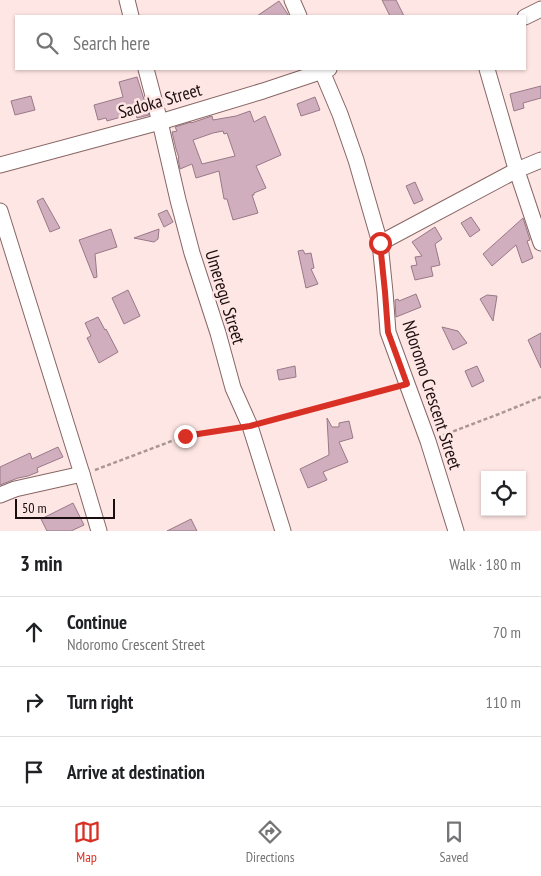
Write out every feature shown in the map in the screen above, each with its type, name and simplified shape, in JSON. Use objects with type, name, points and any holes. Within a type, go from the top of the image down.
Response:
[{"type":"street","points":[[127,0],[132,15]]},
{"type":"street","points":[[292,0],[299,15]]},
{"type":"street","points":[[526,16],[541,8]]},
{"type":"street","name":"Umeregu Street","points":[[146,70],[192,253],[218,333],[233,388],[250,426],[283,531]]},
{"type":"street","name":"Sadoka Street","points":[[0,165],[263,92],[321,70]]},
{"type":"street","name":"Ndoromo Crescent Street","points":[[324,70],[352,151],[380,243],[388,332],[428,441],[456,531]]},
{"type":"street","points":[[487,70],[541,243]]},
{"type":"street","points":[[380,243],[517,170],[541,160]]},
{"type":"street","points":[[0,211],[99,531]]},
{"type":"street","points":[[0,496],[15,489],[82,474]]},
{"type":"path","points":[[82,474],[185,436],[250,426],[407,384]]},
{"type":"path","points":[[428,441],[541,397]]},
{"type":"building","points":[[382,0],[396,0],[404,15],[390,15]]},
{"type":"building","points":[[279,1],[288,15],[258,15]]},
{"type":"building","points":[[137,77],[149,115],[137,118],[135,113],[107,121],[106,118],[98,120],[94,105],[123,97],[119,82]]},
{"type":"building","points":[[541,86],[541,98],[523,103],[524,108],[514,111],[510,94]]},
{"type":"building","points":[[31,96],[35,110],[15,115],[11,101]]},
{"type":"building","points":[[315,97],[320,110],[301,116],[297,104]]},
{"type":"building","points":[[250,111],[254,122],[265,116],[281,155],[256,166],[266,188],[252,195],[258,213],[233,220],[227,199],[224,199],[219,171],[196,178],[192,164],[180,169],[172,132],[177,131],[175,127],[212,116],[213,120],[236,116]],"holes":[[[223,131],[224,134],[227,133],[235,156],[202,164],[193,140]]]},
{"type":"building","points":[[415,182],[423,200],[414,204],[406,186]]},
{"type":"building","points":[[43,198],[60,228],[50,232],[37,201]]},
{"type":"building","points":[[167,210],[173,222],[164,227],[158,214]]},
{"type":"building","points":[[471,217],[480,230],[470,237],[461,223]]},
{"type":"building","points":[[523,218],[530,240],[527,241],[533,258],[522,263],[516,245],[492,266],[483,254]]},
{"type":"building","points":[[435,227],[442,239],[435,244],[440,265],[431,267],[433,276],[415,280],[411,266],[417,265],[415,257],[422,256],[412,242]]},
{"type":"building","points":[[111,229],[117,247],[95,254],[97,277],[94,278],[79,240]]},
{"type":"building","points":[[159,229],[158,239],[154,242],[134,238]]},
{"type":"building","points":[[303,250],[305,254],[311,253],[314,268],[311,269],[318,284],[306,288],[298,251]]},
{"type":"building","points":[[128,290],[140,316],[124,324],[112,298]]},
{"type":"building","points":[[416,294],[421,307],[396,317],[395,300],[398,299],[399,301]]},
{"type":"building","points":[[487,295],[497,296],[493,321],[480,299]]},
{"type":"building","points":[[98,317],[118,352],[99,363],[87,338],[91,336],[85,323]]},
{"type":"building","points":[[442,327],[458,331],[467,343],[453,350]]},
{"type":"building","points":[[541,333],[541,368],[528,340]]},
{"type":"building","points":[[295,366],[296,377],[279,380],[277,370]]},
{"type":"building","points":[[477,366],[484,381],[472,387],[465,371]]},
{"type":"building","points":[[327,418],[332,427],[339,427],[339,423],[349,421],[353,438],[339,442],[348,462],[323,472],[327,480],[308,488],[300,469],[329,455]]},
{"type":"building","points":[[58,447],[63,457],[37,468],[38,472],[0,485],[0,467],[30,453],[32,459]]},
{"type":"building","points":[[73,503],[84,525],[71,531],[47,531],[41,519]]},
{"type":"building","points":[[191,519],[197,531],[167,531]]},
{"type":"route","points":[[185,436],[250,426],[407,384],[388,332],[380,243]]}]
